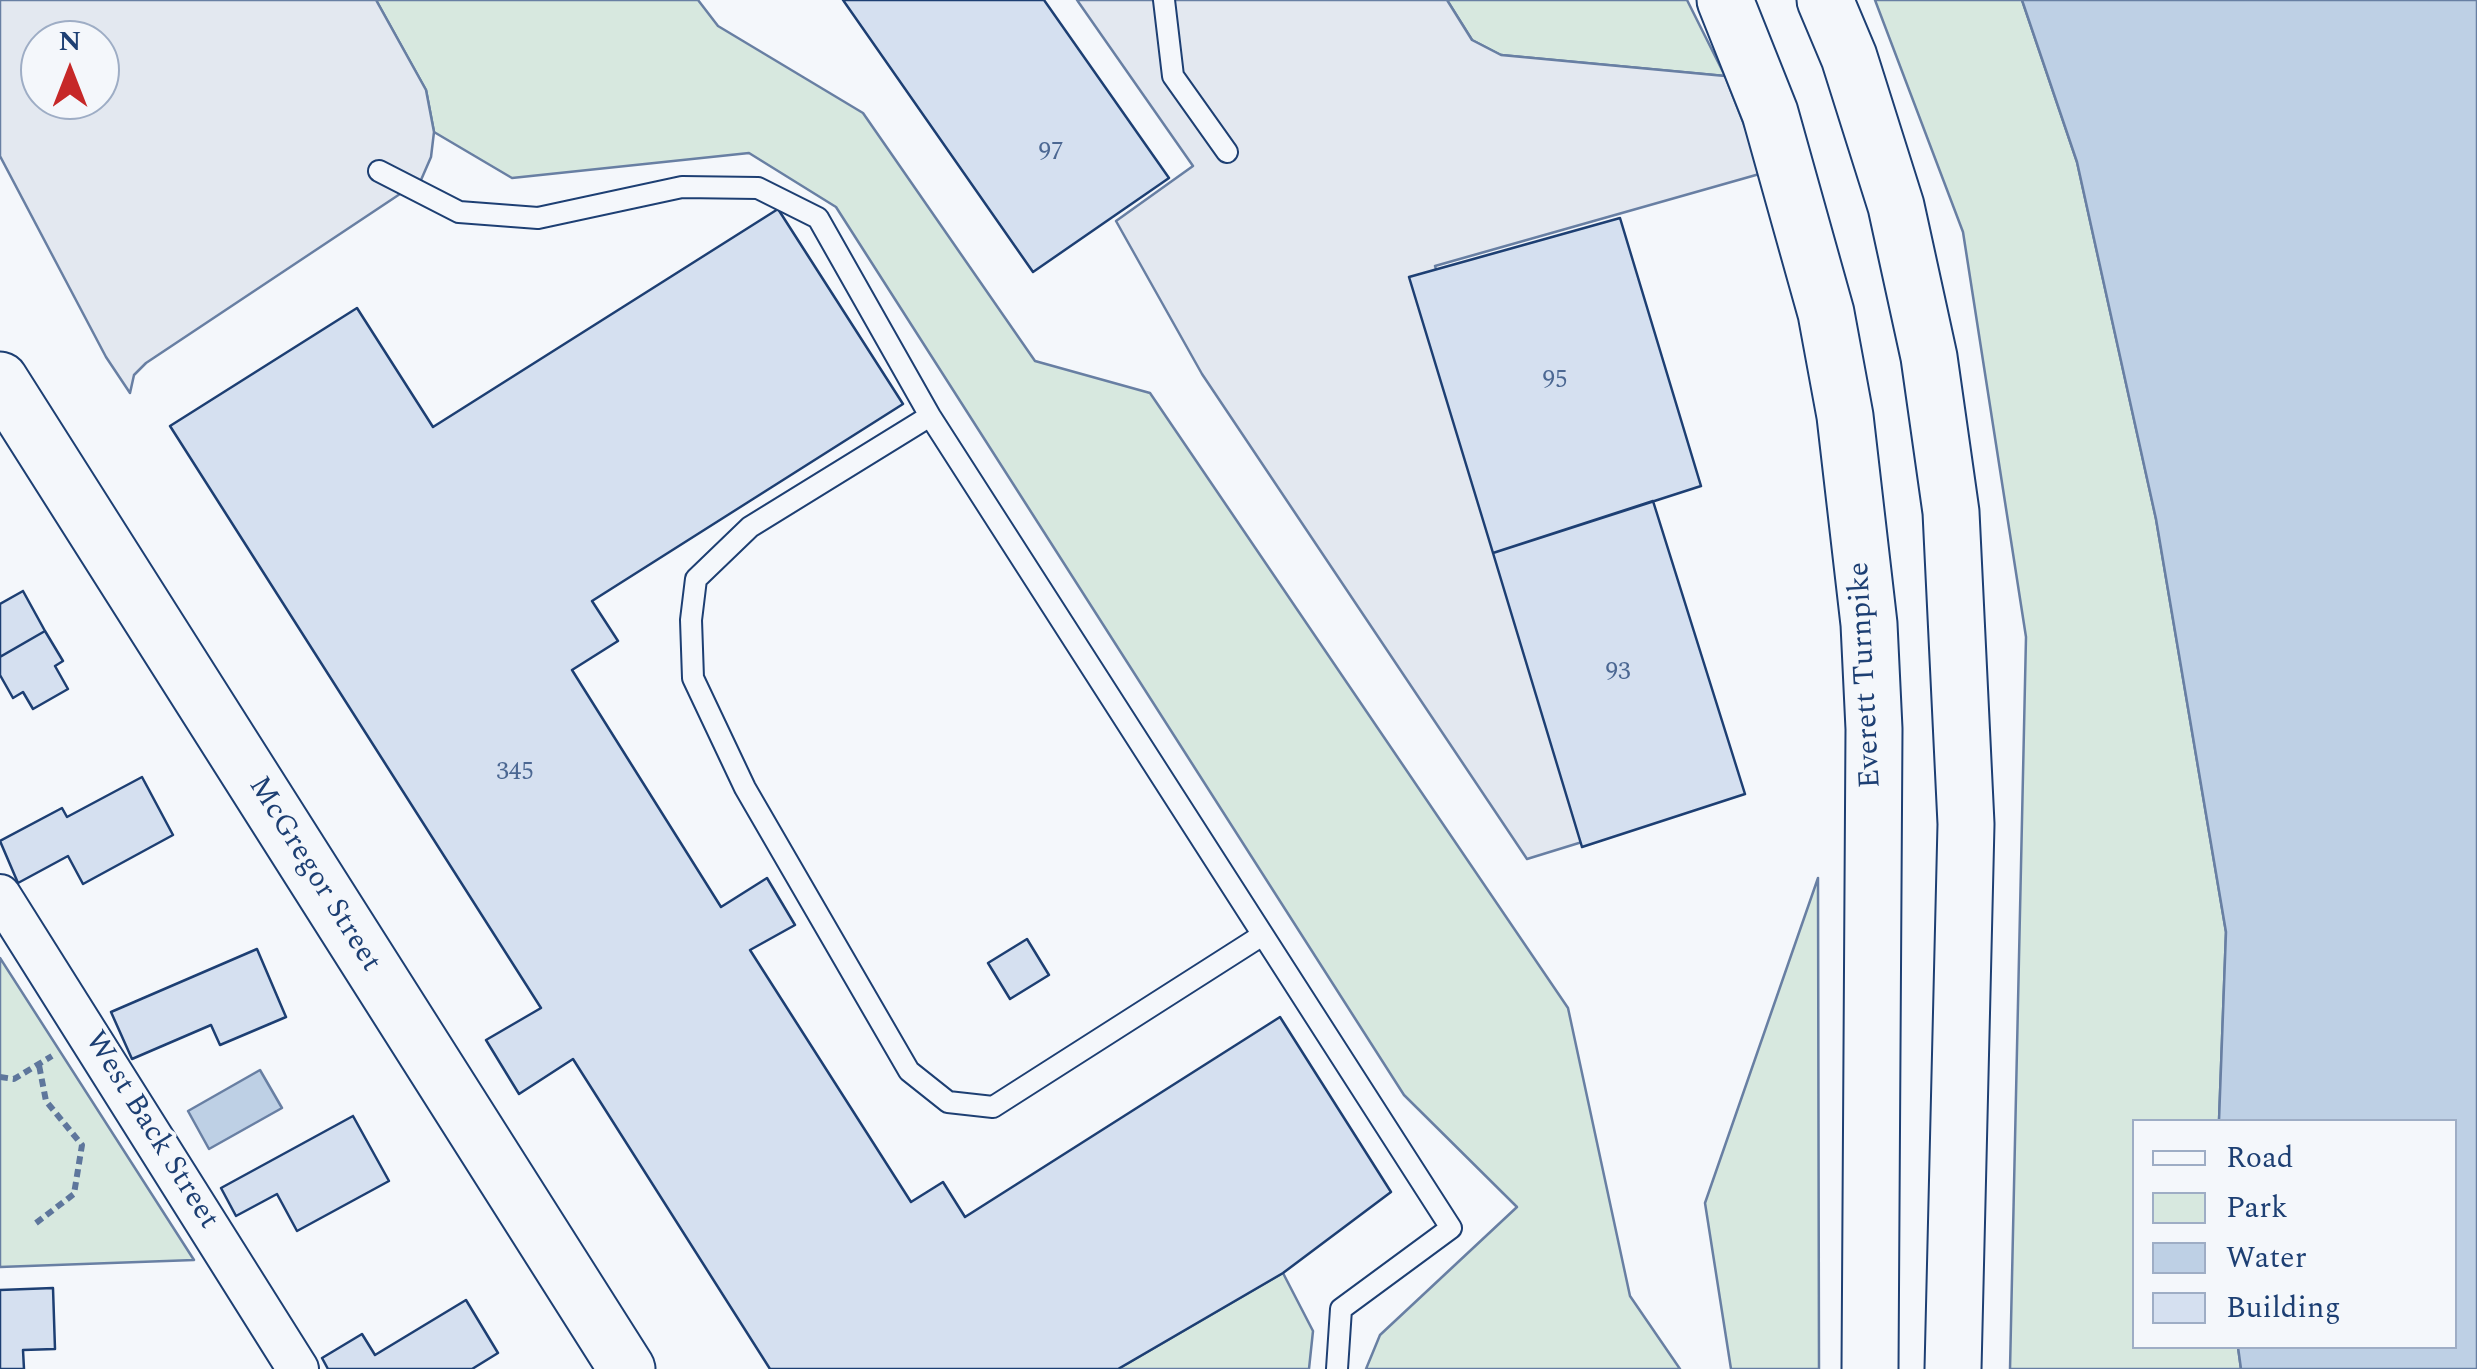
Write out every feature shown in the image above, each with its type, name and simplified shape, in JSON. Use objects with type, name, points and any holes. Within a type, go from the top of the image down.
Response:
[{"type":"main road","name":"Everett Turnpike","points":[[1725,0],[1770,113],[1826,313],[1845,416],[1869,624],[1874,728],[1870,1369]]},
{"type":"main road","points":[[1826,0],[1849,57],[1896,206],[1930,357],[1951,512],[1966,824],[1953,1369]]},
{"type":"main road","name":"McGregor Street","points":[[3,392],[626,1369]]},
{"type":"street","name":"West Back Street","points":[[0,895],[298,1369]]},
{"type":"lane","points":[[1164,0],[1173,76],[1226,152]]},
{"type":"lane","points":[[380,171],[458,212],[538,218],[682,187],[758,188],[818,218],[930,416],[1452,1228],[1341,1309],[1337,1369]]},
{"type":"lane","points":[[930,416],[750,527],[696,580],[690,620],[693,678],[745,788],[909,1071],[948,1102],[993,1106],[1261,936]]},
{"type":"path","points":[[0,1077],[14,1079],[56,1054]]},
{"type":"path","points":[[36,1222],[74,1194],[82,1145],[46,1101],[38,1064]]},
{"type":"green space","points":[[376,0],[698,0],[718,26],[863,113],[1035,361],[1150,393],[1568,1008],[1630,1296],[1680,1369],[1366,1369],[1380,1335],[1517,1207],[1404,1095],[836,207],[749,153],[512,178],[434,132],[426,90]]},
{"type":"green space","points":[[1447,0],[1687,0],[1725,76],[1501,55],[1472,40]]},
{"type":"green space","points":[[1875,0],[2022,0],[2077,162],[2156,519],[2226,932],[2219,1119],[2132,1119],[2132,1349],[2238,1349],[2241,1369],[2010,1369],[2026,637],[1963,232]]},
{"type":"green space","points":[[1818,878],[1819,1369],[1731,1369],[1705,1203]]},
{"type":"green space","points":[[0,958],[194,1260],[0,1267]]},
{"type":"green space","points":[[1283,1273],[1313,1331],[1309,1369],[1118,1369]]},
{"type":"shaded area","points":[[0,0],[376,0],[426,90],[434,132],[431,157],[421,180],[146,363],[134,375],[130,393],[106,357],[0,156]]},
{"type":"shaded area","points":[[1077,0],[1447,0],[1472,40],[1501,55],[1725,76],[1763,173],[1435,266],[1608,834],[1527,859],[1202,374],[1116,221],[1193,166]]},
{"type":"water","points":[[2022,0],[2477,0],[2477,1369],[2241,1369],[2238,1349],[2457,1349],[2457,1119],[2219,1119],[2226,932],[2156,519],[2077,162]]},
{"type":"water","points":[[260,1070],[282,1108],[209,1149],[188,1111]]},
{"type":"building","points":[[843,0],[1044,0],[1169,178],[1033,272]]},
{"type":"building","points":[[778,209],[903,404],[592,601],[618,641],[572,670],[721,907],[767,878],[795,925],[750,950],[911,1202],[943,1182],[965,1217],[1280,1017],[1391,1192],[1283,1273],[1118,1369],[770,1369],[573,1059],[519,1094],[486,1040],[541,1008],[170,426],[357,308],[433,427]]},
{"type":"building","points":[[1620,218],[1701,486],[1493,553],[1409,277]]},
{"type":"building","points":[[1653,501],[1745,794],[1582,847],[1493,553]]},
{"type":"building","points":[[23,591],[45,631],[0,657],[0,604]]},
{"type":"building","points":[[45,631],[63,661],[55,666],[68,689],[33,709],[23,692],[13,698],[0,675],[0,657]]},
{"type":"building","points":[[142,777],[173,835],[83,884],[68,856],[18,883],[0,841],[62,808],[67,817]]},
{"type":"building","points":[[1027,939],[1049,975],[1010,999],[988,963]]},
{"type":"building","points":[[257,949],[286,1017],[220,1045],[211,1025],[132,1059],[111,1012]]},
{"type":"building","points":[[353,1116],[389,1181],[297,1231],[277,1194],[236,1216],[221,1188]]},
{"type":"building","points":[[53,1288],[55,1349],[23,1350],[24,1369],[0,1369],[0,1290]]},
{"type":"building","points":[[466,1300],[498,1353],[472,1369],[328,1369],[322,1358],[362,1334],[375,1355]]}]
